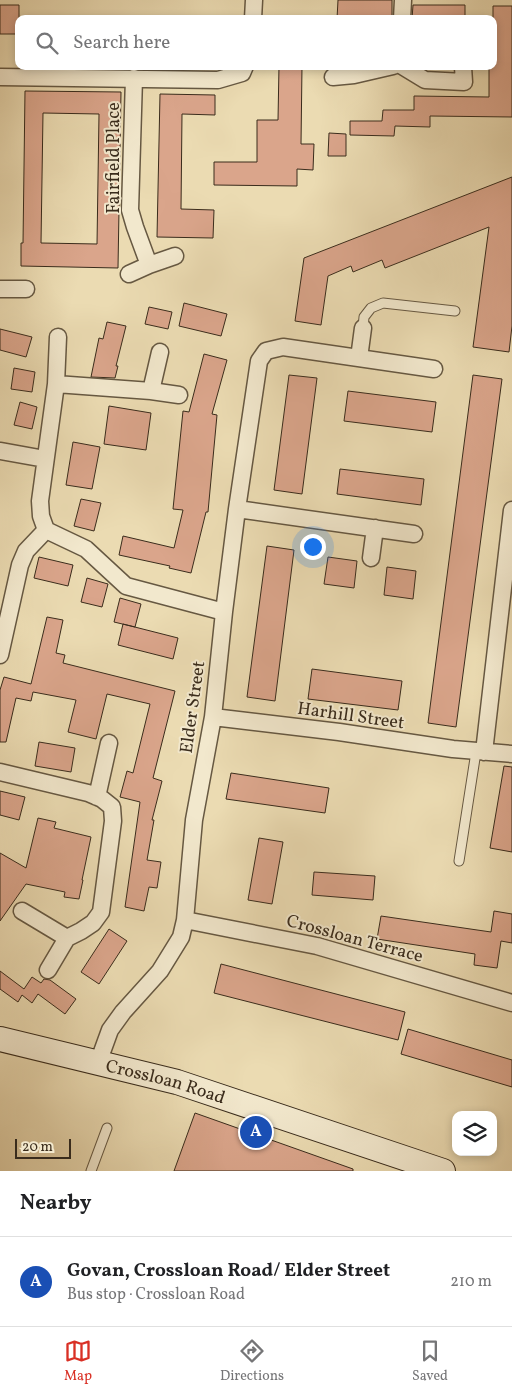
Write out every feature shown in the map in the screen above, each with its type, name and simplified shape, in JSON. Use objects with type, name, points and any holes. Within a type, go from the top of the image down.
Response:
[{"type":"street","points":[[253,15],[254,0]]},
{"type":"street","points":[[402,15],[403,0]]},
{"type":"street","points":[[0,87],[0,77],[218,80],[242,74],[244,70]]},
{"type":"street","points":[[333,77],[376,70]]},
{"type":"street","points":[[409,70],[425,80],[464,82],[463,70]]},
{"type":"street","name":"Fairfield Place","points":[[134,78],[130,210],[134,227],[149,265]]},
{"type":"street","points":[[129,274],[175,256]]},
{"type":"street","points":[[0,289],[26,289]]},
{"type":"street","points":[[363,328],[359,358],[434,369]]},
{"type":"street","points":[[58,337],[56,384],[40,501],[41,516],[46,530],[86,549],[126,586],[224,612]]},
{"type":"street","name":"Elder Street","points":[[98,1062],[110,1030],[123,1012],[160,972],[181,937],[185,920],[194,820],[213,717],[237,509],[259,361],[266,351],[284,347],[359,358]]},
{"type":"street","points":[[151,392],[160,352]]},
{"type":"street","points":[[56,384],[179,396]]},
{"type":"street","points":[[1,451],[45,459]]},
{"type":"street","points":[[237,509],[414,534]]},
{"type":"street","points":[[480,752],[512,510]]},
{"type":"street","points":[[371,558],[374,528]]},
{"type":"street","points":[[0,655],[20,565],[26,551],[46,530]]},
{"type":"street","name":"Harhill Street","points":[[213,717],[339,732],[480,752],[512,754]]},
{"type":"street","points":[[97,797],[109,743]]},
{"type":"street","points":[[0,772],[88,793],[102,799],[112,807],[101,912],[94,923],[67,938],[48,970]]},
{"type":"street","points":[[22,912],[67,938]]},
{"type":"street","name":"Crossloan Terrace","points":[[185,920],[317,946],[512,1003]]},
{"type":"street","name":"Crossloan Road","points":[[0,1039],[177,1082],[443,1171]]},
{"type":"lane","points":[[363,328],[364,317],[371,308],[383,303],[455,311]]},
{"type":"lane","points":[[459,861],[480,752]]},
{"type":"lane","points":[[91,1171],[107,1128]]},
{"type":"building","points":[[338,0],[392,0],[392,15],[337,15]]},
{"type":"building","points":[[0,5],[19,5],[19,15],[15,15],[15,34],[0,34]]},
{"type":"building","points":[[413,5],[465,5],[465,15],[412,15]]},
{"type":"building","points":[[493,6],[512,6],[512,117],[430,116],[430,127],[395,126],[394,136],[350,135],[350,121],[382,121],[383,110],[414,110],[414,96],[489,97],[489,70],[497,70],[497,15],[493,15]]},
{"type":"building","points":[[279,70],[302,70],[301,144],[314,144],[313,170],[297,169],[297,186],[214,185],[214,162],[257,162],[257,120],[278,120]]},
{"type":"building","points":[[25,91],[121,92],[118,268],[21,266],[21,243],[23,243]],"holes":[[[43,113],[99,114],[97,244],[41,243]]]},
{"type":"building","points":[[160,94],[215,95],[215,115],[182,114],[181,209],[214,210],[213,238],[157,237]]},
{"type":"building","points":[[329,133],[346,134],[346,156],[328,156]]},
{"type":"building","points":[[512,177],[512,326],[509,352],[473,347],[489,227],[385,268],[382,260],[353,272],[351,266],[328,276],[321,325],[295,321],[304,258]]},
{"type":"building","points":[[184,303],[227,314],[221,336],[179,326]]},
{"type":"building","points":[[149,307],[172,312],[168,329],[145,324]]},
{"type":"building","points":[[107,322],[126,326],[116,366],[118,366],[115,378],[91,377],[99,338],[103,339]]},
{"type":"building","points":[[0,329],[32,337],[26,357],[0,350]]},
{"type":"building","points":[[204,354],[227,360],[212,414],[217,415],[208,512],[206,512],[191,573],[169,568],[170,566],[119,555],[123,536],[174,548],[183,510],[173,509],[183,411],[189,412]]},
{"type":"building","points":[[14,368],[35,372],[32,392],[11,389]]},
{"type":"building","points":[[289,375],[317,378],[302,494],[274,490]]},
{"type":"building","points":[[473,375],[502,379],[456,727],[428,723]]},
{"type":"building","points":[[348,391],[436,402],[432,432],[344,421]]},
{"type":"building","points":[[20,402],[37,407],[32,429],[14,425]]},
{"type":"building","points":[[109,406],[151,413],[146,450],[104,444]]},
{"type":"building","points":[[73,442],[100,447],[92,489],[66,485]]},
{"type":"building","points":[[340,469],[424,479],[421,505],[337,494]]},
{"type":"building","points":[[81,499],[101,503],[94,531],[74,526]]},
{"type":"building","points":[[267,546],[294,550],[275,701],[247,697]]},
{"type":"building","points":[[39,557],[73,565],[68,586],[34,578]]},
{"type":"building","points":[[328,557],[357,561],[354,588],[324,584]]},
{"type":"building","points":[[387,567],[416,571],[413,599],[384,595]]},
{"type":"building","points":[[87,578],[108,584],[102,607],[81,602]]},
{"type":"building","points":[[120,598],[141,604],[135,627],[114,622]]},
{"type":"building","points":[[47,617],[63,620],[56,653],[65,655],[63,663],[175,691],[153,778],[162,781],[152,820],[154,820],[147,860],[161,862],[157,888],[149,887],[144,911],[125,907],[140,802],[120,797],[127,771],[133,773],[150,704],[107,694],[96,739],[68,732],[76,700],[33,692],[31,701],[16,698],[6,742],[0,742],[0,690],[4,677],[31,684]]},
{"type":"building","points":[[123,624],[178,638],[173,659],[118,645]]},
{"type":"building","points":[[312,669],[402,681],[398,710],[308,699]]},
{"type":"building","points":[[39,742],[75,748],[71,772],[35,766]]},
{"type":"building","points":[[504,766],[512,767],[512,852],[490,848]]},
{"type":"building","points":[[231,773],[329,788],[325,813],[226,799]]},
{"type":"building","points":[[0,791],[25,797],[19,820],[0,815]]},
{"type":"building","points":[[38,818],[56,822],[54,828],[91,837],[79,899],[64,897],[65,892],[26,884],[0,921],[0,853],[26,868]]},
{"type":"building","points":[[259,838],[283,842],[272,904],[248,900]]},
{"type":"building","points":[[314,872],[375,876],[373,900],[312,895]]},
{"type":"building","points":[[494,911],[512,914],[512,943],[501,941],[497,968],[474,965],[475,954],[377,939],[381,916],[491,932]]},
{"type":"building","points":[[109,929],[127,941],[99,984],[81,972]]},
{"type":"building","points":[[221,964],[405,1012],[398,1040],[214,993]]},
{"type":"building","points":[[0,971],[24,989],[32,977],[41,983],[44,979],[50,980],[76,999],[65,1014],[38,994],[32,1003],[22,995],[18,1002],[0,989]]},
{"type":"building","points":[[408,1029],[512,1060],[512,1087],[401,1054]]},
{"type":"building","points":[[195,1113],[353,1169],[353,1171],[174,1171]]},
{"type":"place","name":"Govan, Crossloan Road/ Elder Street","points":[[256,1132]]}]
